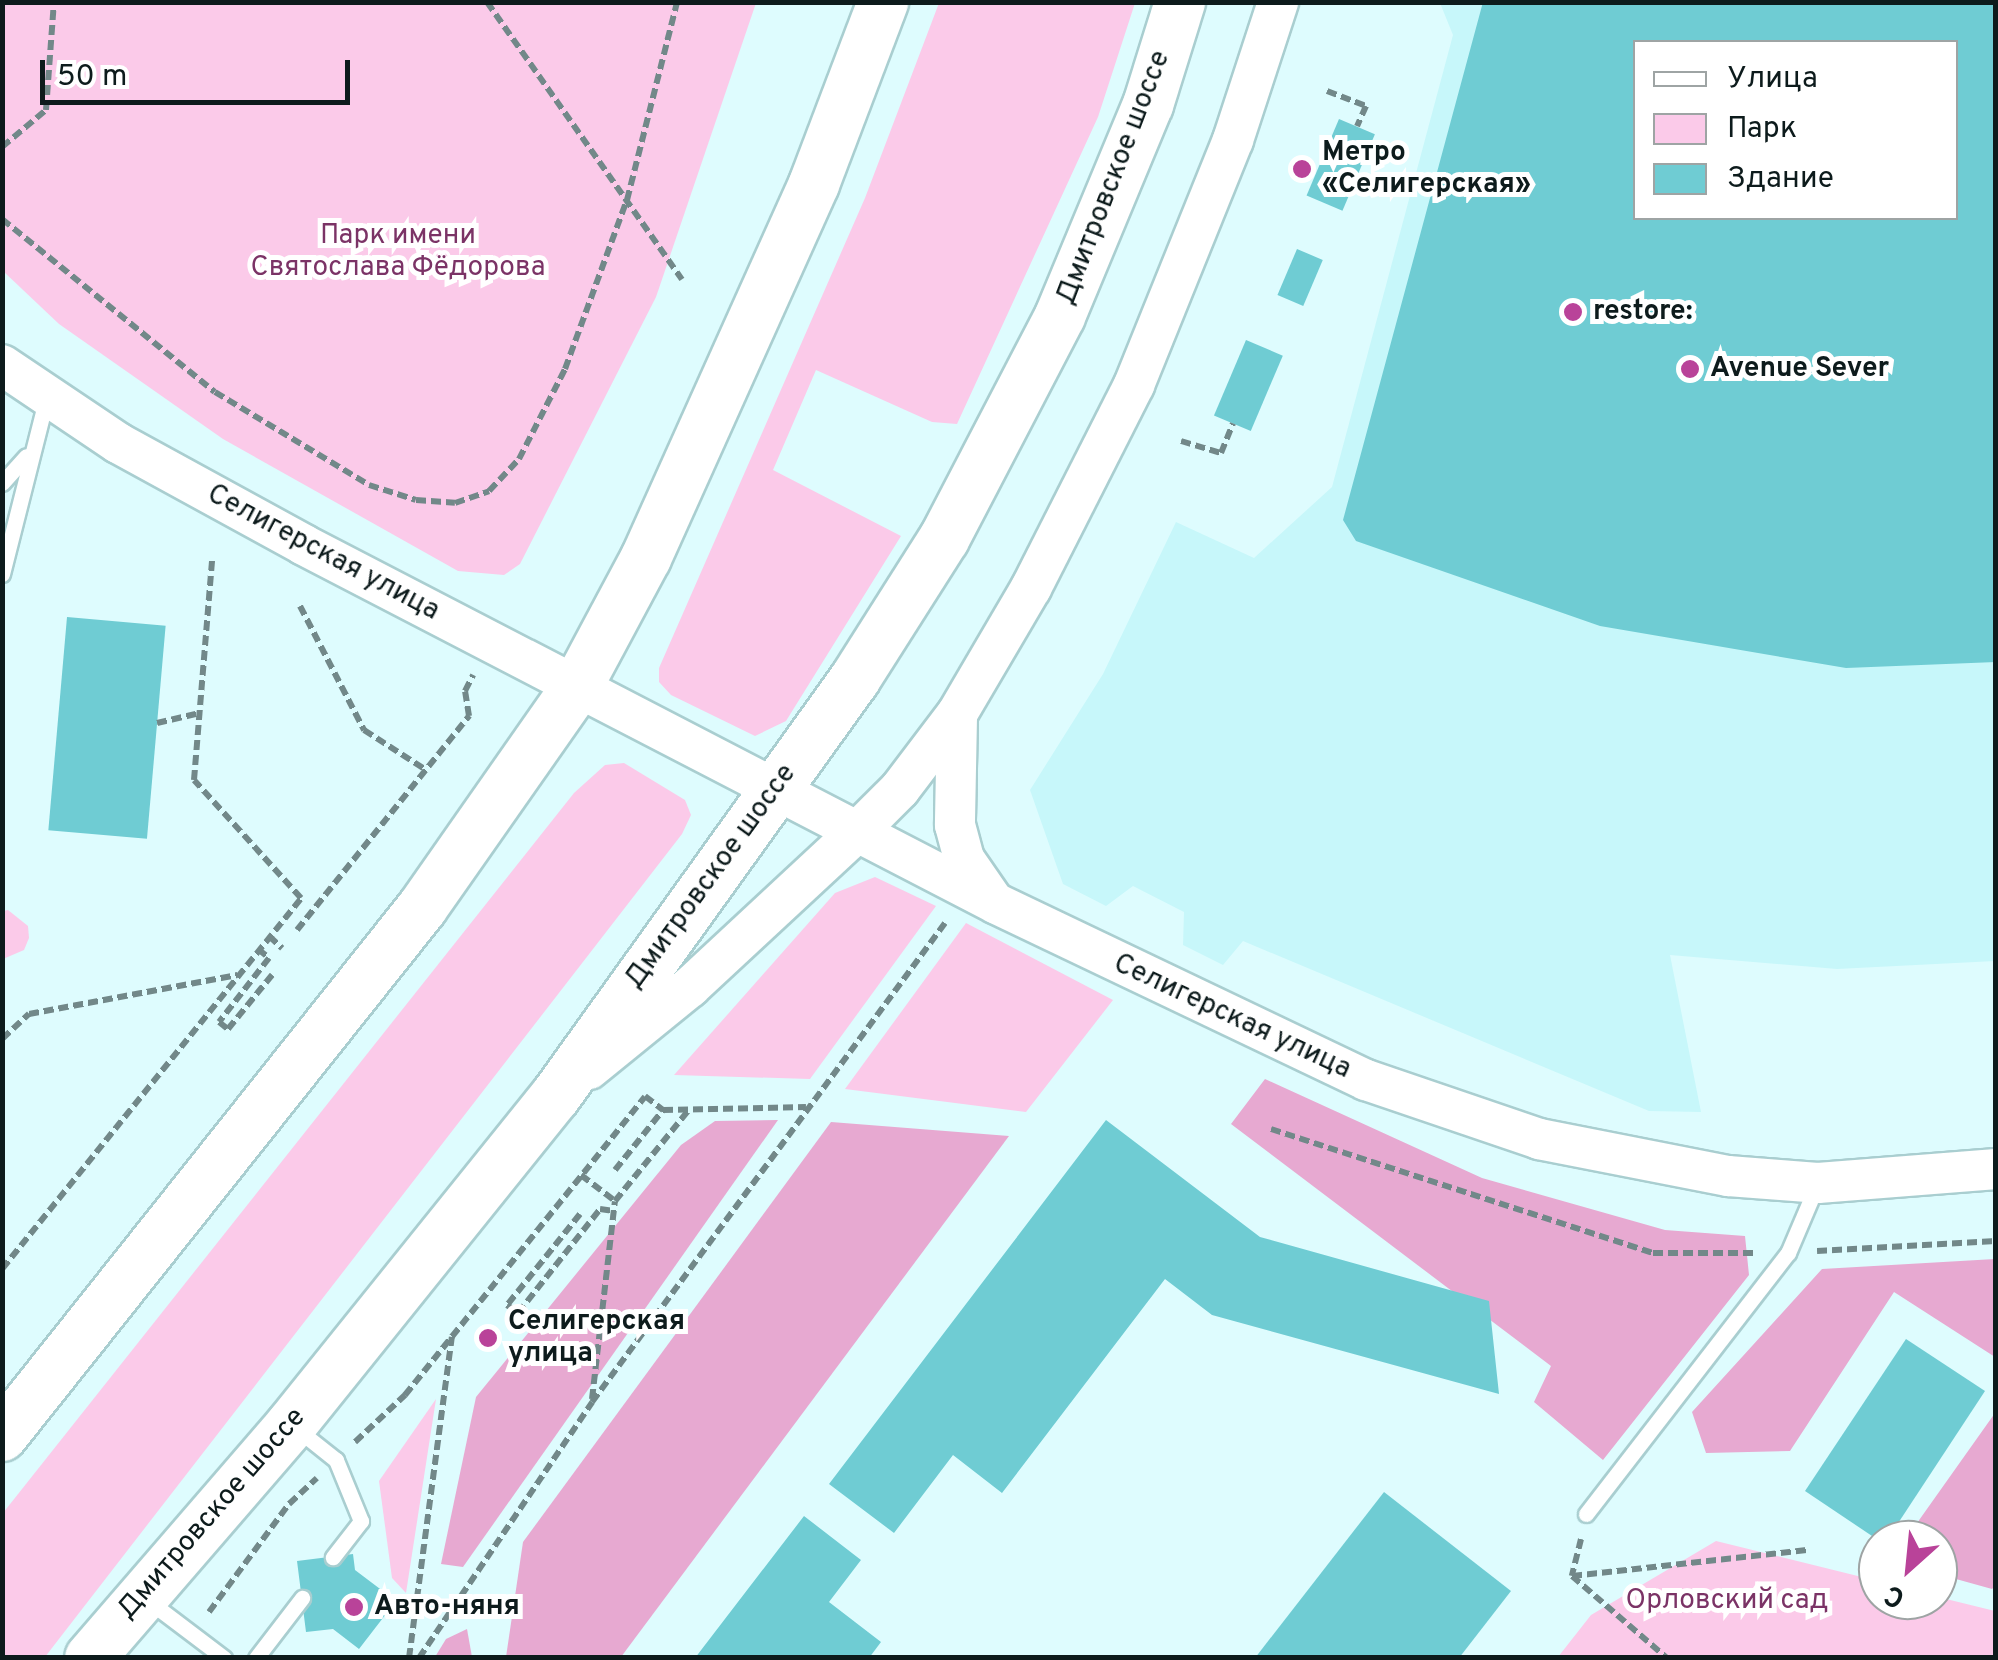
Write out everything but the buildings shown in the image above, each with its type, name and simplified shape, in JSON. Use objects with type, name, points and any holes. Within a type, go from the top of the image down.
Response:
[{"type":"main road","points":[[2,1436],[422,908],[577,687],[646,558],[814,184],[883,2]]},
{"type":"main road","name":"Дмитровское шоссе","points":[[90,1658],[139,1594],[292,1425],[554,1096],[855,679],[944,538],[1052,333],[1148,106],[1180,2]]},
{"type":"street","points":[[554,1096],[690,987],[858,830],[900,790],[957,714],[1031,588],[1134,385],[1232,140],[1278,2]]},
{"type":"street","name":"Селигерская улица","points":[[2,364],[46,400],[577,687],[776,786],[998,904],[1262,1034],[1452,1112],[1635,1162],[1818,1183],[1996,1170]]},
{"type":"street","points":[[957,714],[955,825],[974,879],[998,904]]},
{"type":"lane","points":[[2,574],[46,400]]},
{"type":"lane","points":[[2,483],[30,453]]},
{"type":"lane","points":[[1586,1514],[1788,1253],[1818,1183]]},
{"type":"lane","points":[[292,1425],[336,1460],[361,1521],[333,1557]]},
{"type":"lane","points":[[139,1594],[224,1658]]},
{"type":"lane","points":[[256,1658],[302,1598]]},
{"type":"path","points":[[2,147],[46,110],[54,2]]},
{"type":"path","points":[[487,2],[682,279]]},
{"type":"path","points":[[2,219],[215,392],[369,485],[416,500],[455,503],[490,491],[519,459],[565,370],[627,200],[677,2]]},
{"type":"path","points":[[1327,91],[1366,106],[1357,126]]},
{"type":"path","points":[[1181,442],[1221,453],[1233,423]]},
{"type":"path","points":[[2,1269],[300,898],[194,780],[212,560]]},
{"type":"path","points":[[300,606],[364,730],[426,770]]},
{"type":"path","points":[[296,930],[469,716],[465,691]]},
{"type":"path","points":[[157,723],[200,713]]},
{"type":"path","points":[[419,1658],[592,1402],[954,910]]},
{"type":"path","points":[[269,936],[282,948]]},
{"type":"path","points":[[258,950],[269,958],[219,1022],[228,1029],[272,975]]},
{"type":"path","points":[[2,1039],[29,1014],[237,975]]},
{"type":"path","points":[[409,1658],[452,1336],[644,1096],[664,1110],[807,1108]]},
{"type":"path","points":[[616,1170],[664,1110]]},
{"type":"path","points":[[592,1402],[615,1201],[689,1110]]},
{"type":"path","points":[[1272,1129],[1653,1253],[1788,1253],[1996,1241]]},
{"type":"path","points":[[582,1174],[615,1201]]},
{"type":"path","points":[[580,1214],[507,1305],[518,1312],[600,1209],[614,1211]]},
{"type":"path","points":[[1572,1576],[1586,1514]]},
{"type":"path","points":[[1572,1576],[1807,1550]]},
{"type":"path","points":[[1572,1576],[1668,1658]]},
{"type":"shaded area","points":[[1440,3],[1995,3],[1995,961],[1837,969],[1670,955],[1701,1112],[1649,1111],[1243,941],[1223,965],[1183,945],[1184,912],[1133,886],[1106,906],[1063,884],[1030,790],[1103,674],[1176,522],[1254,558],[1332,487],[1453,35]]},
{"type":"shaded area","points":[[1265,1079],[1482,1178],[1665,1230],[1745,1236],[1749,1275],[1603,1460],[1534,1402],[1551,1366],[1231,1124]]},
{"type":"shaded area","points":[[778,1120],[463,1567],[441,1564],[476,1397],[681,1145],[715,1121]]},
{"type":"shaded area","points":[[831,1122],[1009,1136],[621,1657],[506,1657],[523,1542]]},
{"type":"shaded area","points":[[1995,1259],[1995,1357],[1894,1292],[1790,1451],[1706,1453],[1692,1412],[1822,1269]]},
{"type":"shaded area","points":[[1995,1413],[1996,1585],[1992,1589],[1958,1580],[1958,1520],[1919,1520]]},
{"type":"shaded area","points":[[467,1629],[472,1657],[435,1657],[446,1639]]},
{"type":"green space","name":"Парк имени Святослава Фёдорова","points":[[2,3],[756,3],[656,297],[520,564],[504,575],[458,571],[223,439],[59,324],[3,271]]},
{"type":"green space","points":[[939,3],[1135,3],[1098,117],[957,424],[932,422],[816,370],[773,470],[901,536],[786,721],[755,736],[671,695],[659,682],[659,668],[865,198]]},
{"type":"green space","points":[[624,763],[685,800],[691,815],[682,834],[45,1657],[3,1657],[3,1513],[574,793],[605,765]]},
{"type":"green space","points":[[875,877],[936,906],[810,1079],[674,1075],[835,893]]},
{"type":"green space","points":[[8,910],[28,926],[29,938],[24,950],[3,959],[3,911]]},
{"type":"green space","points":[[966,923],[1113,1000],[1026,1112],[845,1089]]},
{"type":"green space","points":[[436,1399],[406,1593],[392,1578],[379,1481]]},
{"type":"green space","name":"Орловский сад","points":[[1716,1541],[1858,1576],[1858,1620],[1958,1620],[1958,1602],[1995,1611],[1995,1657],[1558,1657],[1591,1615]]},
{"type":"place","name":"Метро «Селигерская»","points":[[1302,169]]},
{"type":"place","name":"restore:","points":[[1573,312]]},
{"type":"place","name":"Avenue Sever","points":[[1690,369]]},
{"type":"place","name":"Селигерская улица","points":[[488,1338]]},
{"type":"place","name":"Авто-няня","points":[[354,1607]]}]
